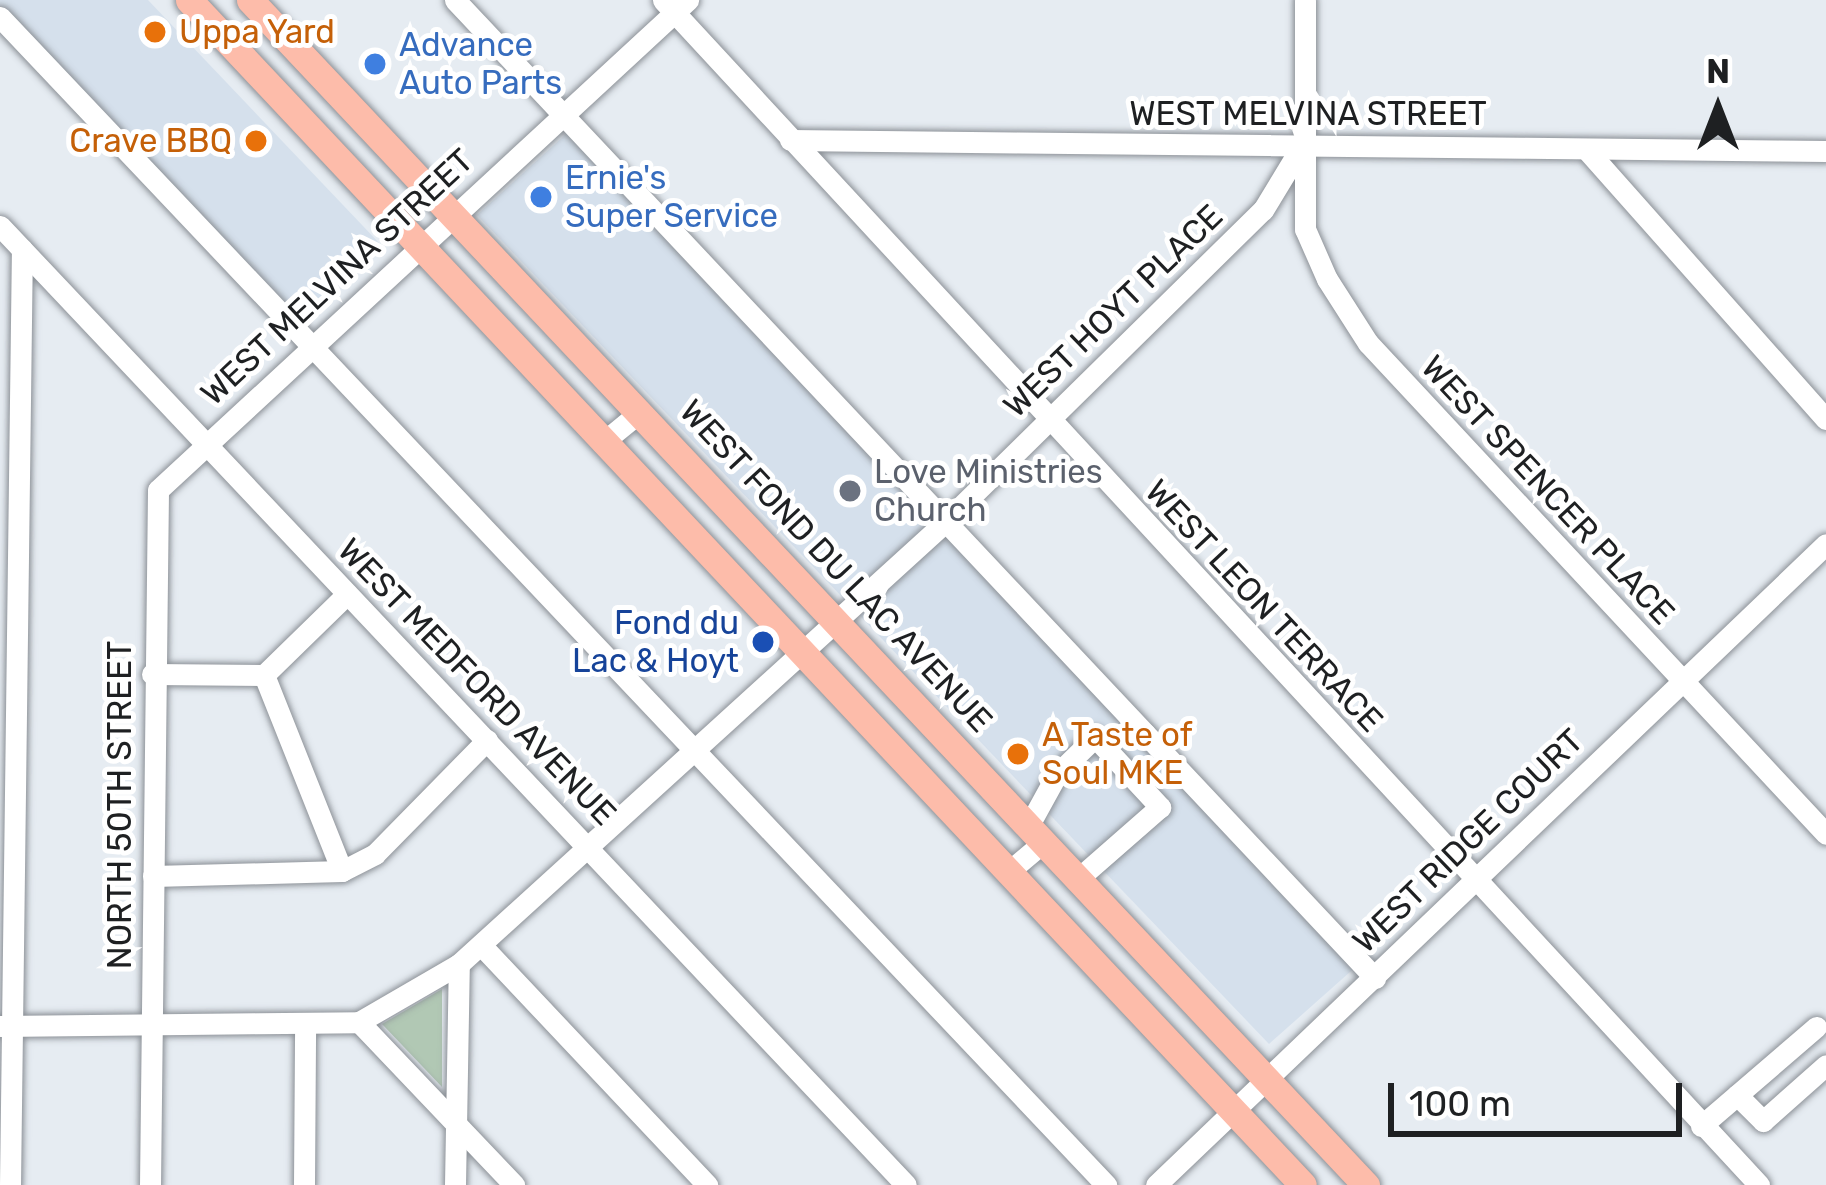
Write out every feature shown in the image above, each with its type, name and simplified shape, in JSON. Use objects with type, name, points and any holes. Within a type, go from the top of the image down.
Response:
[{"type":"main road","points":[[189,0],[1303,1185]]},
{"type":"main road","name":"WEST FOND DU LAC AVENUE","points":[[250,0],[1366,1185]]},
{"type":"street","points":[[455,0],[1375,978]]},
{"type":"street","name":"WEST SPENCER PLACE","points":[[1305,0],[1300,149],[1305,229],[1368,343],[1826,834]]},
{"type":"street","name":"WEST MELVINA STREET","points":[[205,446],[676,5]]},
{"type":"street","name":"WEST LEON TERRACE","points":[[676,5],[790,140],[1759,1185]]},
{"type":"street","points":[[0,16],[1106,1185]]},
{"type":"street","name":"WEST MELVINA STREET","points":[[790,140],[1826,151]]},
{"type":"street","points":[[1586,148],[1826,419]]},
{"type":"street","name":"WEST HOYT PLACE","points":[[359,1022],[459,964],[592,850],[802,657],[1263,210],[1300,149]]},
{"type":"street","name":"WEST MEDFORD AVENUE","points":[[0,226],[907,1185]]},
{"type":"street","points":[[10,1185],[6,1026],[22,249]]},
{"type":"street","points":[[602,443],[640,411]]},
{"type":"street","name":"NORTH 50TH STREET","points":[[150,1185],[152,674],[158,490],[205,446]]},
{"type":"street","name":"WEST RIDGE COURT","points":[[1156,1185],[1826,544]]},
{"type":"street","points":[[152,674],[264,675],[347,594]]},
{"type":"street","points":[[264,675],[342,871]]},
{"type":"street","points":[[1007,873],[1037,833],[1057,774],[1095,737],[1160,806],[1079,878]]},
{"type":"street","points":[[153,876],[342,871],[376,854],[487,740]]},
{"type":"street","points":[[481,945],[707,1185]]},
{"type":"street","points":[[455,1185],[459,964]]},
{"type":"street","points":[[6,1026],[359,1022],[457,1119],[514,1185]]},
{"type":"street","points":[[304,1185],[305,1023]]},
{"type":"street","points":[[1701,1126],[1816,1027]]},
{"type":"street","points":[[1737,1095],[1762,1121],[1826,1065]]},
{"type":"shaded area","points":[[0,0],[148,0],[382,246],[295,326],[0,17]]},
{"type":"shaded area","points":[[576,125],[1359,964],[1269,1044],[477,215]]},
{"type":"green space","points":[[442,989],[442,1087],[382,1024]]},
{"type":"place","name":"Uppa Yard","points":[[155,32]]},
{"type":"place","name":"Advance Auto Parts","points":[[375,64]]},
{"type":"place","name":"Crave BBQ","points":[[256,141]]},
{"type":"place","name":"Ernie's Super Service","points":[[541,197]]},
{"type":"place","name":"Love Ministries Church","points":[[850,491]]},
{"type":"place","name":"Fond du Lac & Hoyt","points":[[763,642]]},
{"type":"place","name":"A Taste of Soul MKE","points":[[1018,754]]}]
